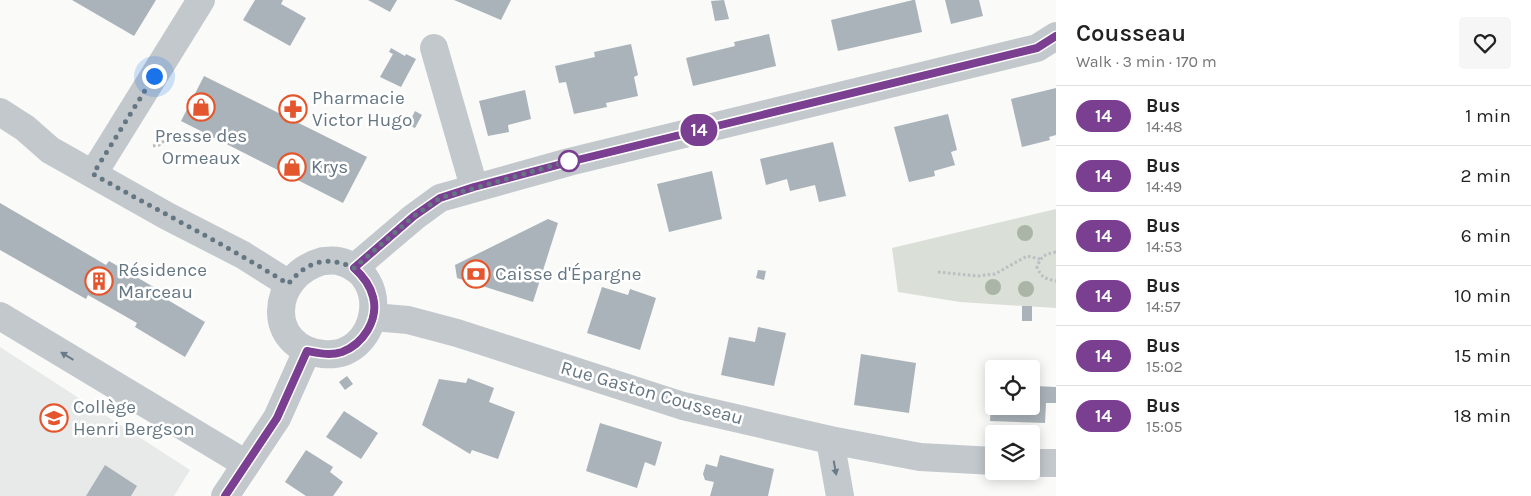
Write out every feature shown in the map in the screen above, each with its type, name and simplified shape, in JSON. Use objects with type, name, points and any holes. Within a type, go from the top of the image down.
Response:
[{"type":"street","points":[[93,174],[200,0]]},
{"type":"street","points":[[354,268],[414,216],[440,198],[569,162],[1037,48],[1056,36]]},
{"type":"street","points":[[434,48],[474,187]]},
{"type":"street","points":[[0,112],[25,128],[50,150],[167,216],[243,255],[288,284]]},
{"type":"street","points":[[323,261],[338,261],[354,268],[366,280],[374,297],[373,317],[367,332],[356,345],[341,352],[324,354],[307,351],[291,339],[281,321],[281,303],[288,284],[298,273],[311,265],[323,261]]},
{"type":"street","points":[[0,316],[246,464]]},
{"type":"street","name":"Rue Gaston Cousseau","points":[[373,317],[408,320],[456,333],[683,406],[830,440],[920,456],[985,460]]},
{"type":"street","points":[[225,496],[277,418],[307,351]]},
{"type":"street","points":[[830,440],[840,496]]},
{"type":"street","points":[[1040,463],[1056,463]]},
{"type":"path","points":[[153,146],[159,145],[175,132]]},
{"type":"path","points":[[1056,252],[1045,254],[1040,259],[1037,267],[1040,274],[1046,280],[1056,281]]},
{"type":"path","points":[[938,272],[977,276],[995,274],[1027,256],[1040,259]]},
{"type":"shaded area","points":[[1056,209],[1056,308],[960,302],[898,292],[892,248]]},
{"type":"shaded area","name":"Collège Henri Bergson","points":[[0,347],[190,470],[174,496],[0,496]]},
{"type":"building","points":[[72,0],[156,0],[134,36]]},
{"type":"building","points":[[255,0],[283,0],[281,4],[306,18],[290,46],[243,20]]},
{"type":"building","points":[[368,0],[397,0],[390,12]]},
{"type":"building","points":[[454,0],[511,0],[501,20]]},
{"type":"building","points":[[724,0],[729,19],[715,21],[711,1]]},
{"type":"building","points":[[915,0],[922,32],[838,51],[831,20]]},
{"type":"building","points":[[945,0],[979,0],[983,16],[951,24]]},
{"type":"building","points":[[769,34],[776,66],[693,86],[686,58],[735,46],[734,42]]},
{"type":"building","points":[[631,44],[638,75],[634,77],[638,96],[606,103],[607,107],[574,114],[566,82],[559,83],[555,66],[595,57],[594,52]]},
{"type":"building","points":[[391,48],[405,56],[406,54],[416,59],[401,87],[380,77],[393,54],[389,52]]},
{"type":"building","points":[[204,76],[367,157],[343,203],[181,121]]},
{"type":"building","points":[[1056,88],[1056,135],[1049,137],[1050,140],[1022,147],[1011,99]]},
{"type":"building","points":[[525,90],[531,119],[508,125],[509,132],[488,136],[479,101]]},
{"type":"building","points":[[415,111],[422,115],[415,128],[408,125]]},
{"type":"building","points":[[948,114],[957,150],[951,152],[955,165],[934,171],[935,176],[909,182],[894,127]]},
{"type":"building","points":[[833,142],[846,196],[819,202],[815,185],[790,191],[787,179],[766,185],[760,159]]},
{"type":"building","points":[[712,171],[722,219],[669,232],[657,184]]},
{"type":"building","name":"Résidence Marceau","points":[[0,203],[106,265],[109,261],[157,289],[156,293],[205,322],[185,357],[135,327],[137,323],[88,295],[86,299],[0,250]]},
{"type":"building","points":[[548,219],[558,223],[533,302],[457,278],[455,265]]},
{"type":"building","points":[[758,270],[766,271],[764,280],[756,278]]},
{"type":"building","points":[[602,287],[628,295],[630,289],[656,298],[640,350],[587,333]]},
{"type":"building","points":[[1022,306],[1032,306],[1032,321],[1022,321]]},
{"type":"building","points":[[758,327],[786,333],[774,386],[721,375],[729,337],[755,342]]},
{"type":"building","points":[[861,354],[916,363],[909,413],[854,405]]},
{"type":"building","points":[[347,376],[353,384],[345,390],[339,382]]},
{"type":"building","points":[[468,378],[494,388],[489,402],[515,412],[498,459],[472,450],[470,454],[422,425],[439,379],[466,383]]},
{"type":"building","points":[[1040,386],[1056,387],[1056,403],[1046,403],[1045,423],[990,421],[990,415],[1040,415]]},
{"type":"building","points":[[344,411],[378,433],[361,459],[326,437]]},
{"type":"building","points":[[600,423],[662,442],[655,466],[645,462],[637,488],[586,471]]},
{"type":"building","points":[[306,450],[333,467],[330,472],[343,482],[333,496],[306,496],[285,482]]},
{"type":"building","points":[[720,455],[774,469],[768,496],[710,496],[714,482],[705,480],[703,474],[706,464],[717,467]]},
{"type":"building","points":[[105,465],[137,486],[131,496],[86,496]]},
{"type":"bus line","name":"14","points":[[225,496],[277,418],[307,351],[324,354],[341,352],[356,345],[367,332],[373,317],[374,297],[366,280],[354,268],[414,216],[440,198],[569,162],[1037,48],[1056,36]]},
{"type":"place","name":"Presse des Ormeaux","points":[[201,107]]},
{"type":"place","name":"Pharmacie Victor Hugo","points":[[293,109]]},
{"type":"place","name":"Krys","points":[[292,167]]},
{"type":"place","name":"Caisse d'Épargne","points":[[476,274]]},
{"type":"place","name":"Résidence Marceau","points":[[99,281]]},
{"type":"place","name":"Collège Henri Bergson","points":[[54,418]]},
{"type":"route","points":[[154,76],[93,174],[167,216],[243,255],[288,284],[298,273],[311,265],[323,261],[338,261],[354,268],[414,216],[440,198],[569,161]]}]
